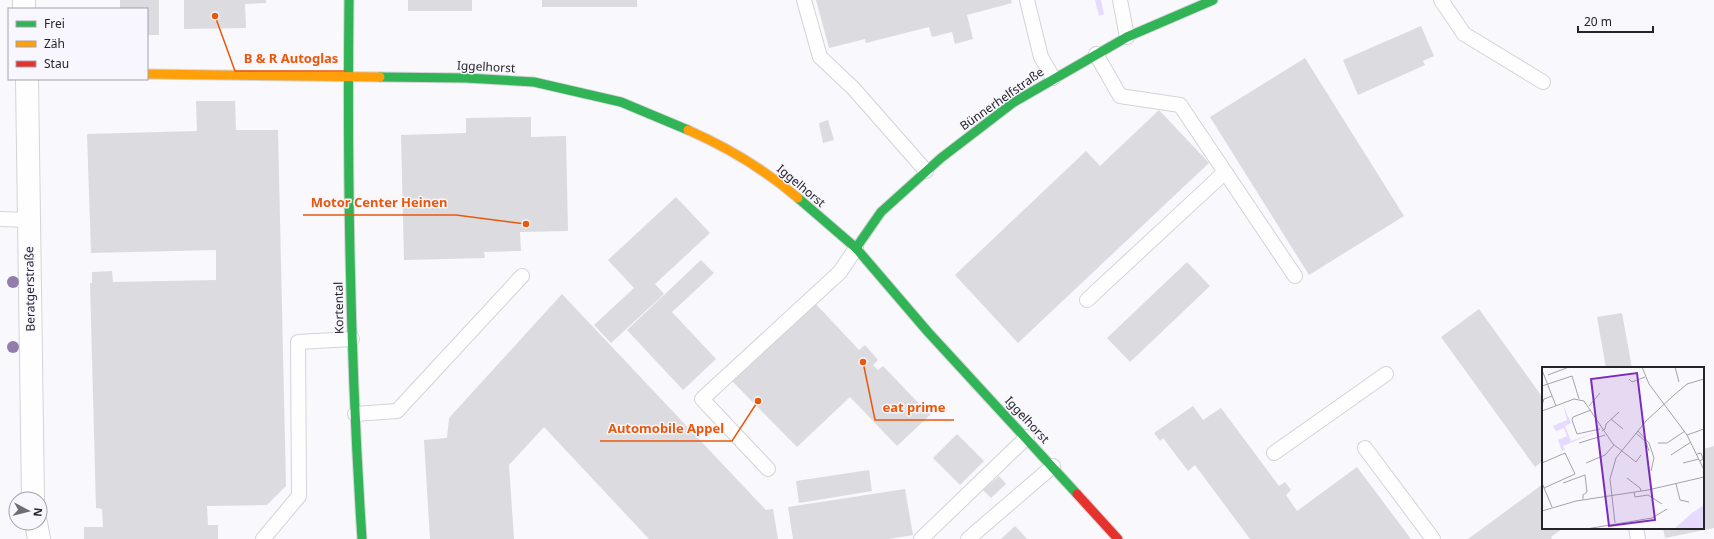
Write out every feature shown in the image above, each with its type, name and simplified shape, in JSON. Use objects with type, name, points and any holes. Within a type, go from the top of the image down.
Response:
[{"type":"street","name":"Kortental","points":[[349,0],[348,76],[352,339],[362,539]]},
{"type":"street","name":"Bünnerhelfstraße","points":[[856,248],[881,212],[941,158],[1014,102],[1053,78],[1127,37],[1213,0]]},
{"type":"street","points":[[148,74],[348,76]]},
{"type":"street","name":"Iggelhorst","points":[[348,76],[466,78],[534,82],[621,102],[713,141],[771,175],[856,248],[928,332],[1027,437],[1118,539]]},
{"type":"street","name":"Beratgerstraße","points":[[27,80],[33,491]]},
{"type":"lane","points":[[804,0],[820,57],[853,88],[926,171]]},
{"type":"lane","points":[[1027,0],[1041,57],[1053,78]]},
{"type":"lane","points":[[1120,0],[1127,37]]},
{"type":"lane","points":[[1441,0],[1464,34],[1543,82]]},
{"type":"lane","points":[[1096,54],[1120,96],[1180,105],[1294,276]]},
{"type":"lane","points":[[1087,300],[1225,172]]},
{"type":"lane","points":[[0,219],[29,220]]},
{"type":"lane","points":[[768,469],[702,399],[840,272],[856,248]]},
{"type":"lane","points":[[355,414],[397,411],[522,276]]},
{"type":"lane","points":[[263,539],[299,496],[298,342],[352,339]]},
{"type":"lane","points":[[1274,453],[1386,374]]},
{"type":"lane","points":[[921,539],[1027,437]]},
{"type":"lane","points":[[1365,448],[1433,539]]},
{"type":"lane","points":[[968,539],[1053,466]]},
{"type":"lane","points":[[1636,529],[1638,539]]},
{"type":"shaded area","points":[[1095,0],[1101,0],[1104,14],[1099,16]]},
{"type":"building","points":[[120,0],[159,0],[159,35],[148,35],[148,8],[120,8]]},
{"type":"building","points":[[184,0],[266,0],[266,3],[245,4],[246,28],[184,29]]},
{"type":"building","points":[[408,0],[472,0],[472,11],[408,11]]},
{"type":"building","points":[[542,0],[637,0],[637,7],[542,7]]},
{"type":"building","points":[[816,0],[1011,0],[1012,3],[967,15],[973,39],[955,44],[952,32],[932,37],[929,27],[866,43],[865,39],[829,48]]},
{"type":"building","points":[[1421,26],[1434,56],[1423,61],[1425,65],[1358,95],[1343,60]]},
{"type":"building","points":[[1305,58],[1404,216],[1309,275],[1210,117]]},
{"type":"building","points":[[196,101],[235,101],[236,130],[278,130],[286,486],[267,505],[207,506],[208,525],[218,525],[218,539],[84,539],[84,527],[103,527],[102,509],[96,508],[90,283],[92,283],[92,272],[112,271],[113,282],[216,280],[216,250],[91,253],[87,134],[197,131]]},
{"type":"building","points":[[1159,110],[1209,163],[1018,343],[955,275],[1086,151],[1100,166]]},
{"type":"building","points":[[531,117],[531,137],[566,136],[568,231],[520,232],[521,251],[484,252],[485,258],[404,260],[401,135],[466,133],[466,118]]},
{"type":"building","points":[[828,120],[834,140],[823,143],[819,123]]},
{"type":"building","points":[[676,197],[710,233],[655,284],[664,294],[611,343],[594,325],[634,288],[608,260]]},
{"type":"building","points":[[701,260],[714,273],[672,312],[716,359],[683,390],[627,330]]},
{"type":"building","points":[[1187,262],[1210,286],[1130,362],[1107,338]]},
{"type":"building","points":[[562,294],[766,510],[773,509],[778,539],[649,539],[544,427],[509,465],[514,539],[430,539],[424,440],[447,438],[449,418]]},
{"type":"building","points":[[814,302],[859,350],[865,345],[878,360],[873,365],[878,370],[883,366],[929,414],[932,413],[897,446],[850,397],[797,447],[731,380]]},
{"type":"building","points":[[1479,309],[1542,397],[1542,462],[1535,467],[1441,337]]},
{"type":"building","points":[[1622,313],[1632,367],[1606,367],[1597,317]]},
{"type":"building","points":[[1193,406],[1203,420],[1221,408],[1279,486],[1285,482],[1291,490],[1286,495],[1297,511],[1357,467],[1411,539],[1250,539],[1195,465],[1188,471],[1163,438],[1160,441],[1154,433]]},
{"type":"building","points":[[957,434],[984,461],[960,485],[933,458]]},
{"type":"building","points":[[1714,446],[1714,528],[1665,538],[1663,529],[1704,529],[1704,449]]},
{"type":"building","points":[[869,470],[872,491],[799,503],[796,481]]},
{"type":"building","points":[[999,476],[1006,484],[991,498],[983,490]]},
{"type":"building","points":[[1542,485],[1542,529],[1562,529],[1551,537],[1552,539],[1468,539]]},
{"type":"building","points":[[905,489],[913,535],[889,539],[793,539],[788,507]]},
{"type":"building","points":[[1015,526],[1027,539],[1001,539]]},
{"type":"traffic: fast","points":[[349,0],[348,135],[350,270],[362,539]]},
{"type":"traffic: fast","points":[[856,248],[881,212],[941,158],[1014,102],[1127,37],[1213,0]]},
{"type":"traffic: fast","points":[[380,77],[466,78],[534,82],[621,102],[688,130]]},
{"type":"traffic: fast","points":[[798,198],[856,248],[928,332],[1077,494]]},
{"type":"traffic: slow","points":[[148,74],[380,77]]},
{"type":"traffic: slow","points":[[688,130],[718,144],[759,168],[798,198]]},
{"type":"traffic: jam","points":[[1077,494],[1118,539]]},
{"type":"place","name":"B & R Autoglas","points":[[215,16]]},
{"type":"place","name":"Motor Center Heinen","points":[[526,224]]},
{"type":"place","name":"eat prime","points":[[863,362]]},
{"type":"place","name":"Automobile Appel","points":[[758,401]]}]
